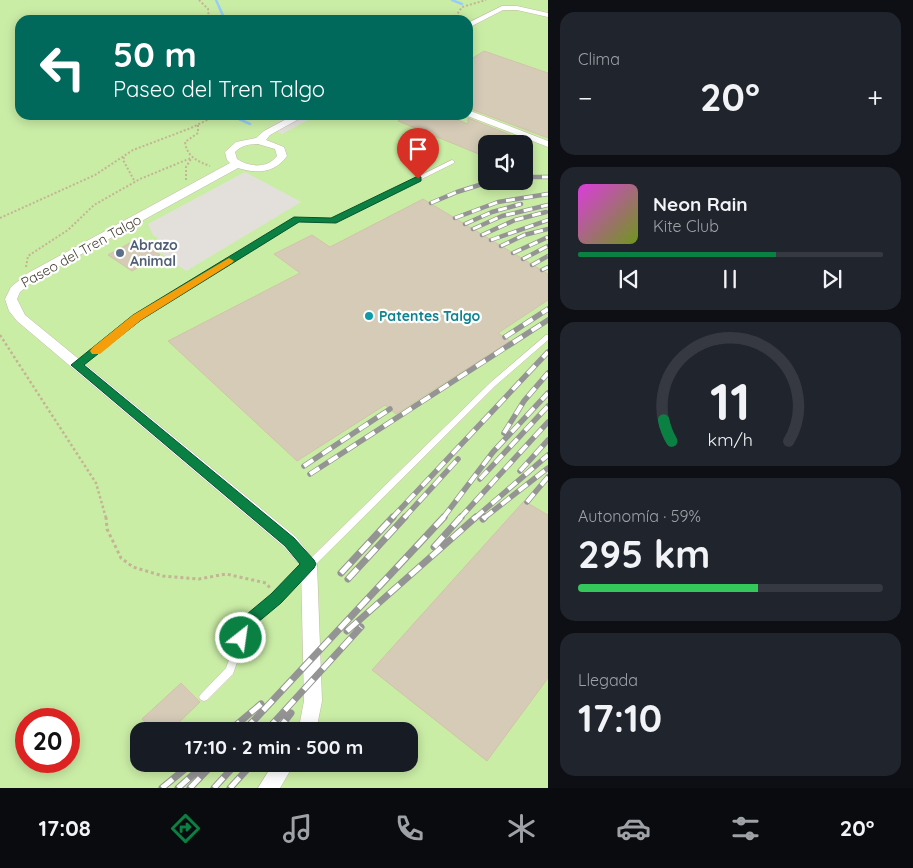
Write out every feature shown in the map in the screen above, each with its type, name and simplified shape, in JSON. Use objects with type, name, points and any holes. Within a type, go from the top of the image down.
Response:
[{"type":"street","points":[[473,23],[502,8],[517,8],[548,15]]},
{"type":"street","points":[[473,115],[548,144]]},
{"type":"street","points":[[259,140],[267,133],[291,120]]},
{"type":"street","points":[[259,140],[279,147],[282,152],[280,160],[260,168],[244,167],[237,164],[230,156],[233,148],[244,142],[259,140]]},
{"type":"street","name":"Paseo del Tren Talgo","points":[[237,164],[32,276],[14,290],[12,308],[21,318],[290,542],[309,564]]},
{"type":"street","points":[[309,564],[313,702],[310,722]]},
{"type":"street","points":[[268,788],[278,772]]},
{"type":"lane","points":[[77,365],[137,318],[297,219],[333,221],[452,162]]},
{"type":"lane","points":[[204,697],[230,671],[241,638],[252,618],[276,598],[494,384],[548,337]]},
{"type":"path","points":[[199,0],[208,10],[208,15]]},
{"type":"path","points":[[457,15],[462,7],[486,0]]},
{"type":"path","points":[[0,218],[95,174],[133,150],[208,120]]},
{"type":"path","points":[[198,125],[198,132],[185,142],[186,149],[191,158],[214,168],[220,174]]},
{"type":"path","points":[[124,157],[123,160],[135,182]]},
{"type":"path","points":[[32,276],[26,267],[28,256],[68,230],[94,205],[135,182],[191,158]]},
{"type":"path","points":[[191,158],[186,167],[186,180],[191,190]]},
{"type":"path","points":[[0,335],[96,483],[106,514],[107,530],[121,558],[133,567],[162,576],[199,579],[226,574],[266,583],[276,598]]},
{"type":"green space","points":[[0,0],[548,0],[548,788],[0,788]]},
{"type":"shaded area","points":[[281,120],[308,120],[282,134],[269,127]]},
{"type":"shaded area","points":[[245,172],[301,202],[186,271],[151,246],[159,239],[153,235],[148,224]]},
{"type":"building","points":[[484,51],[548,73],[548,138],[473,110],[473,58]]},
{"type":"building","points":[[458,120],[468,124],[468,120],[473,120],[510,135],[478,135],[478,154],[398,121]]},
{"type":"building","name":"Patentes Talgo","points":[[423,199],[548,274],[548,300],[498,333],[510,341],[396,414],[385,405],[297,461],[168,341],[300,273],[274,254],[312,235],[330,247]]},
{"type":"building","points":[[137,239],[160,255],[132,271],[108,255]]},
{"type":"building","points":[[524,501],[548,515],[548,678],[487,761],[372,670]]},
{"type":"building","points":[[181,683],[200,702],[179,722],[145,722],[142,719]]},
{"type":"waterway","points":[[216,0],[223,15]]},
{"type":"waterway","points":[[452,0],[462,4]]},
{"type":"waterway","points":[[241,120],[250,124]]},
{"type":"railway","points":[[533,177],[548,177]]},
{"type":"railway","points":[[431,203],[478,185]]},
{"type":"railway","points":[[455,218],[498,202],[548,194]]},
{"type":"railway","points":[[465,224],[492,212],[521,204]]},
{"type":"railway","points":[[473,229],[502,216],[548,205]]},
{"type":"railway","points":[[482,235],[515,220],[546,212]]},
{"type":"railway","points":[[491,240],[548,220]]},
{"type":"railway","points":[[501,246],[524,235],[548,229]]},
{"type":"railway","points":[[513,253],[548,237]]},
{"type":"railway","points":[[523,259],[548,246]]},
{"type":"railway","points":[[532,265],[548,256]]},
{"type":"railway","points":[[542,270],[548,267]]},
{"type":"railway","points":[[505,337],[548,309]]},
{"type":"railway","points":[[310,474],[548,320]]},
{"type":"railway","points":[[392,518],[548,352]]},
{"type":"railway","points":[[504,433],[524,401],[548,373]]},
{"type":"railway","points":[[443,518],[493,452],[548,393]]},
{"type":"railway","points":[[480,479],[548,406]]},
{"type":"railway","points":[[304,466],[390,409]]},
{"type":"railway","points":[[460,518],[548,422]]},
{"type":"railway","points":[[520,471],[548,440]]},
{"type":"railway","points":[[475,518],[548,455]]},
{"type":"railway","points":[[404,518],[458,459]]},
{"type":"railway","points":[[484,518],[548,468]]},
{"type":"railway","points":[[527,502],[548,477]]},
{"type":"railway","points":[[341,573],[393,517]]},
{"type":"railway","points":[[348,579],[405,517]]},
{"type":"railway","points":[[252,722],[444,517]]},
{"type":"railway","points":[[434,547],[461,517]]},
{"type":"railway","points":[[347,631],[476,517]]},
{"type":"railway","points":[[274,722],[361,627]]},
{"type":"railway","points":[[240,722],[261,704]]},
{"type":"railway","points":[[284,722],[291,713]]},
{"type":"railway","points":[[162,788],[181,772]]},
{"type":"railway","points":[[178,788],[196,772]]},
{"type":"railway","points":[[190,788],[205,772]]},
{"type":"railway","points":[[214,788],[229,772]]},
{"type":"railway","points":[[230,788],[245,772]]},
{"type":"slow traffic","points":[[96,351],[137,318],[229,261]]},
{"type":"place","name":"Abrazo Animal","points":[[120,253]]},
{"type":"place","name":"Patentes Talgo","points":[[369,316]]},
{"type":"route","points":[[241,638],[252,618],[276,598],[309,564],[290,542],[77,365],[137,318],[297,219],[333,221],[418,179]]}]
